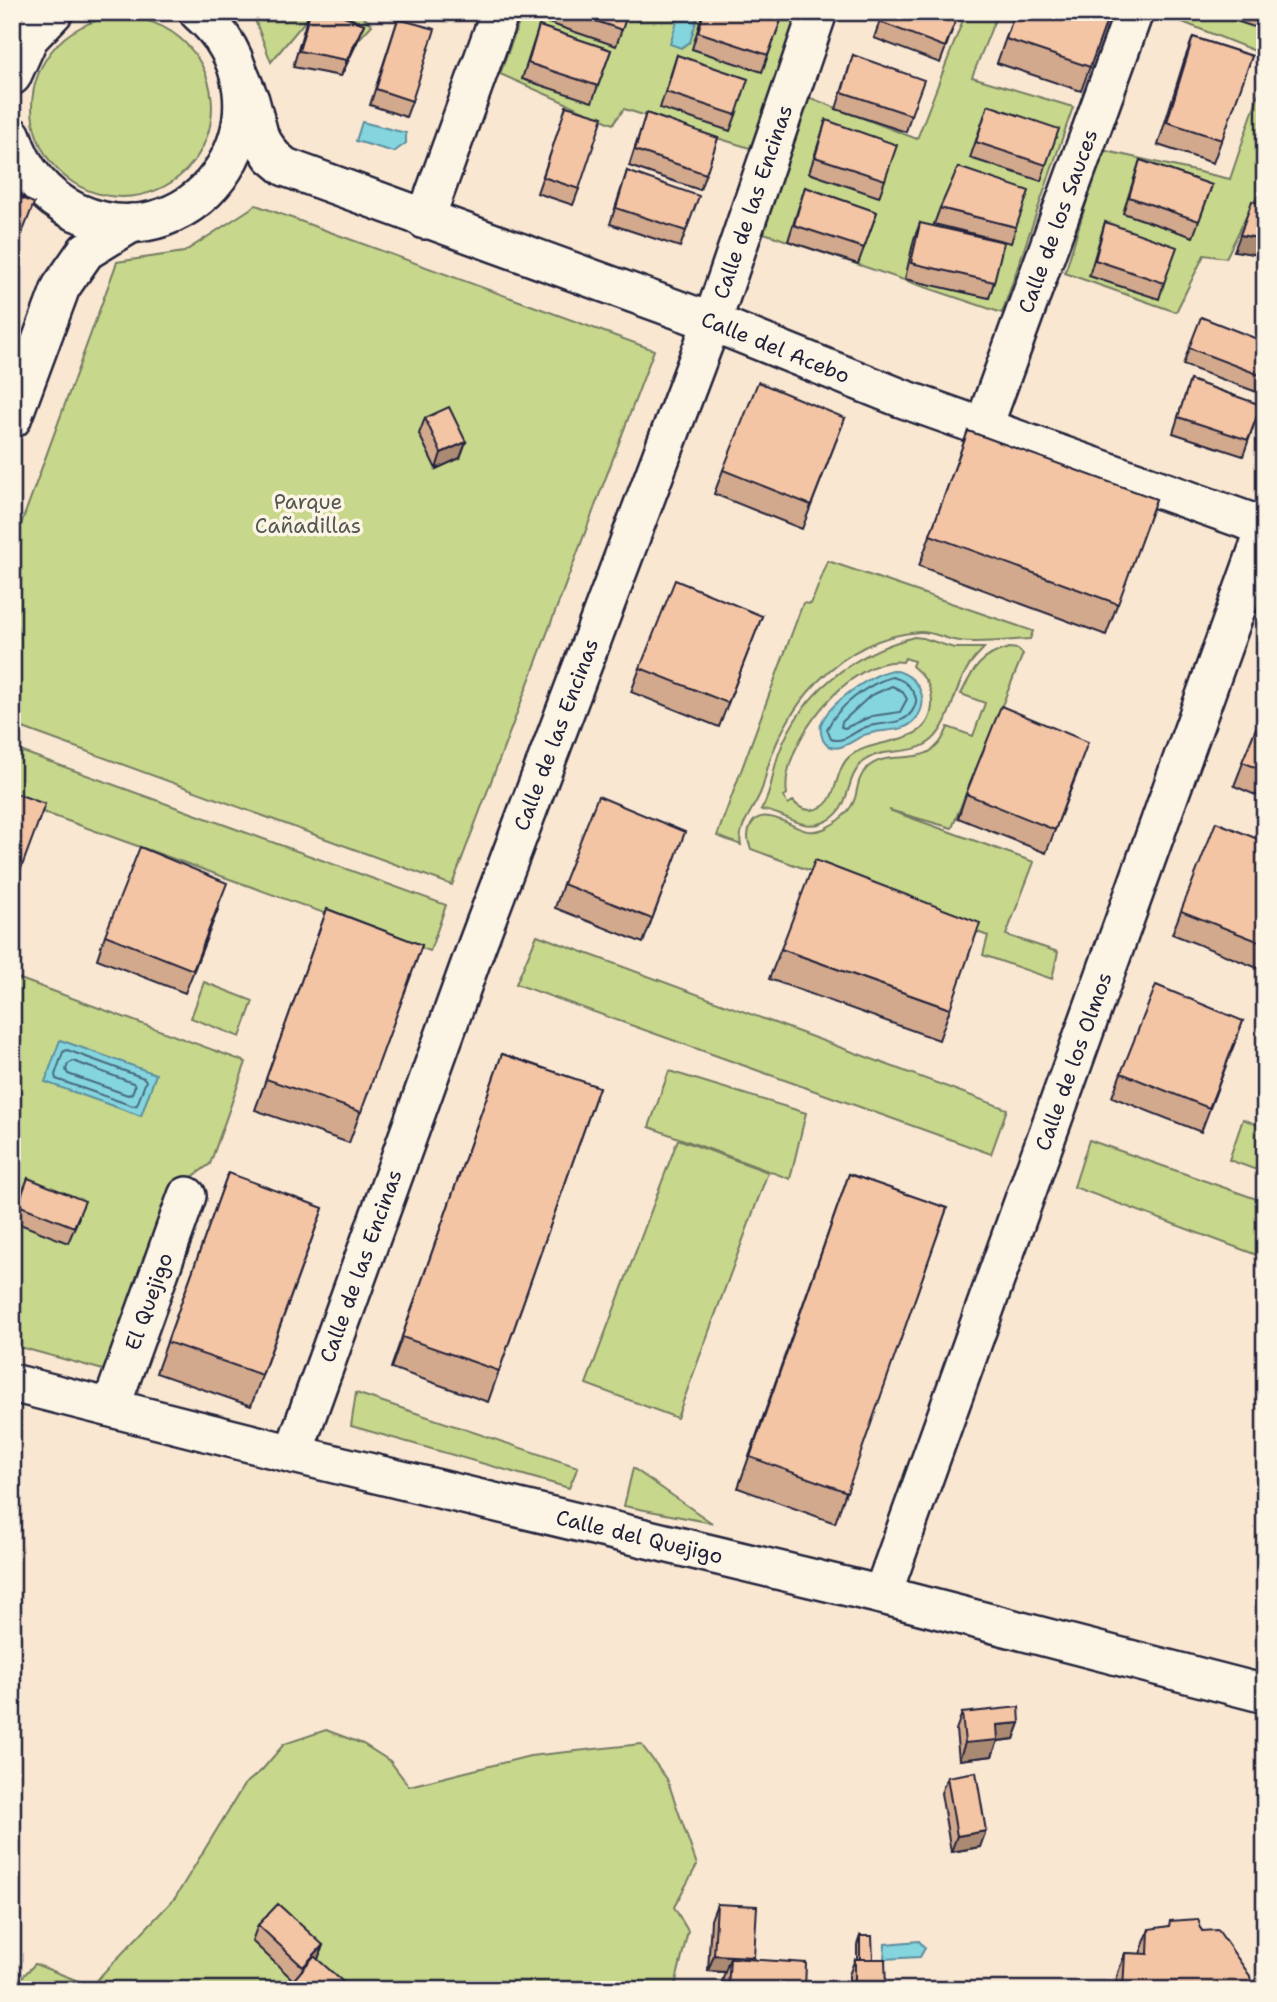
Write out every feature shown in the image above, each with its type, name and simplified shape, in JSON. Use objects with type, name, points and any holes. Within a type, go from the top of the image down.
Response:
[{"type":"street","points":[[425,220],[500,12]]},
{"type":"street","name":"Calle de las Encinas","points":[[293,1454],[477,945],[712,322],[818,12]]},
{"type":"street","name":"Calle de los Sauces","points":[[983,428],[1134,12]]},
{"type":"street","points":[[16,400],[61,287],[86,251],[132,223],[172,213],[208,189],[229,162],[241,128],[243,109],[238,71],[221,36],[203,15]]},
{"type":"street","points":[[12,76],[35,26]]},
{"type":"street","name":"Calle del Acebo","points":[[238,71],[250,100],[260,138],[272,156],[285,167],[712,322],[901,398],[1265,528]]},
{"type":"street","points":[[12,136],[19,156],[52,208],[63,249],[61,287]]},
{"type":"street","name":"Calle del Acebo","points":[[208,189],[222,180],[248,170],[259,167],[285,167]]},
{"type":"street","points":[[39,186],[67,208],[84,215],[100,220],[132,223]]},
{"type":"street","name":"Calle de los Olmos","points":[[882,1595],[1265,528]]},
{"type":"street","name":"El Quejigo","points":[[111,1407],[187,1196]]},
{"type":"street","name":"Calle del Quejigo","points":[[12,1383],[293,1454],[882,1595],[1265,1694]]},
{"type":"green space","points":[[252,12],[358,12],[372,25],[358,40],[306,20],[271,62]]},
{"type":"green space","points":[[523,12],[805,12],[756,150],[624,109],[613,124],[500,74]]},
{"type":"green space","points":[[966,12],[998,12],[972,77],[1073,107],[1002,313],[764,233],[803,95],[917,139]]},
{"type":"green space","points":[[1160,12],[1265,12],[1265,55],[1160,13]]},
{"type":"green space","points":[[122,17],[156,24],[186,43],[205,73],[212,107],[205,141],[186,171],[156,190],[122,197],[88,190],[58,171],[39,141],[32,107],[39,73],[58,43],[88,24]]},
{"type":"green space","points":[[1265,75],[1265,202],[1255,199],[1226,258],[1204,255],[1176,312],[1065,273],[1102,150],[1230,179]]},
{"type":"green space","name":"Parque Cañadillas","points":[[256,205],[654,350],[452,885],[12,724],[12,549],[117,262],[184,252]]},
{"type":"green space","points":[[828,561],[1033,631],[1030,639],[976,642],[919,632],[890,637],[839,663],[818,681],[784,728],[772,755],[762,790],[742,829],[741,845],[717,836],[803,603],[811,604]]},
{"type":"green space","points":[[914,637],[954,648],[984,648],[970,663],[944,725],[932,740],[915,749],[878,754],[862,763],[852,778],[839,812],[832,818],[814,825],[799,823],[761,810],[789,731],[815,694],[850,665],[892,644]],"holes":[[[905,658],[914,661],[912,666],[926,682],[932,696],[930,717],[923,727],[901,739],[860,750],[849,757],[840,771],[831,796],[820,808],[806,809],[793,801],[788,804],[783,797],[787,794],[788,774],[795,752],[823,707],[842,687],[862,672],[883,663],[903,662]]]},
{"type":"green space","points":[[1009,648],[1018,649],[1023,654],[952,828],[889,810],[1034,862],[1006,935],[1058,952],[1052,979],[983,955],[988,936],[751,849],[748,837],[753,821],[763,817],[777,819],[804,830],[818,831],[826,828],[847,812],[867,768],[887,759],[921,755],[932,750],[941,742],[948,727],[973,736],[985,703],[961,694],[979,664],[991,655]]},
{"type":"green space","points":[[12,748],[446,905],[430,951],[12,801]]},
{"type":"green space","points":[[537,935],[1007,1109],[991,1154],[516,984]]},
{"type":"green space","points":[[12,976],[246,1062],[210,1164],[177,1188],[107,1371],[12,1345]]},
{"type":"green space","points":[[204,982],[253,1001],[240,1037],[191,1018]]},
{"type":"green space","points":[[669,1071],[806,1113],[790,1179],[649,1127]]},
{"type":"green space","points":[[1243,1119],[1263,1127],[1259,1140],[1265,1143],[1265,1173],[1229,1160]]},
{"type":"green space","points":[[678,1139],[768,1172],[677,1418],[586,1384]]},
{"type":"green space","points":[[1089,1140],[1265,1202],[1265,1258],[1074,1187]]},
{"type":"green space","points":[[356,1393],[578,1467],[569,1488],[351,1426]]},
{"type":"green space","points":[[633,1468],[712,1523],[624,1506]]},
{"type":"green space","points":[[326,1730],[363,1744],[390,1761],[409,1786],[530,1756],[641,1744],[667,1779],[697,1865],[674,1907],[688,1931],[674,1990],[14,1990],[12,1987],[35,1964],[91,1986],[175,1898],[244,1785],[262,1770],[284,1744]]},
{"type":"water","points":[[680,12],[699,12],[690,42],[681,48],[670,44]]},
{"type":"water","points":[[362,122],[406,133],[406,143],[394,152],[356,141]]},
{"type":"water","points":[[892,670],[908,676],[919,688],[922,704],[915,720],[903,728],[867,734],[841,747],[827,745],[823,740],[821,724],[832,707],[862,684]]},
{"type":"water","points":[[60,1040],[156,1074],[141,1116],[45,1082]]},
{"type":"water","points":[[919,1941],[925,1948],[920,1957],[884,1959],[885,1944]]},
{"type":"building","points":[[310,12],[334,12],[364,24],[347,60],[299,51]]},
{"type":"building","points":[[570,12],[628,12],[622,30]]},
{"type":"building","points":[[704,12],[759,12],[781,20],[768,55],[698,32]]},
{"type":"building","points":[[883,12],[959,12],[945,47],[880,22]]},
{"type":"building","points":[[1015,12],[1110,12],[1090,67],[1006,39]]},
{"type":"building","points":[[398,19],[435,29],[412,101],[376,89]]},
{"type":"building","points":[[539,26],[611,50],[598,86],[528,63]]},
{"type":"building","points":[[1193,37],[1252,56],[1222,140],[1167,122]]},
{"type":"building","points":[[677,55],[748,79],[736,115],[666,92]]},
{"type":"building","points":[[853,55],[924,80],[911,115],[842,92]]},
{"type":"building","points":[[988,105],[1059,129],[1046,165],[976,142]]},
{"type":"building","points":[[566,106],[603,117],[579,189],[543,177]]},
{"type":"building","points":[[646,113],[718,138],[706,174],[635,150]]},
{"type":"building","points":[[826,120],[897,145],[885,180],[815,157]]},
{"type":"building","points":[[1140,160],[1212,185],[1199,221],[1129,197]]},
{"type":"building","points":[[958,167],[1029,191],[1016,227],[940,208]]},
{"type":"building","points":[[627,171],[699,196],[686,231],[616,208]]},
{"type":"building","points":[[805,187],[877,212],[864,248],[794,225]]},
{"type":"building","points":[[12,194],[34,203],[12,259]]},
{"type":"building","points":[[1252,201],[1265,205],[1265,239],[1240,235]]},
{"type":"building","points":[[1105,222],[1177,247],[1164,283],[1095,260]]},
{"type":"building","points":[[920,223],[1004,242],[994,282],[911,263]]},
{"type":"building","points":[[1201,317],[1265,342],[1265,377],[1189,348]]},
{"type":"building","points":[[1190,380],[1261,405],[1248,440],[1178,417]]},
{"type":"building","points":[[758,382],[845,418],[811,505],[723,470]]},
{"type":"building","points":[[449,407],[466,442],[441,453],[425,418]]},
{"type":"building","points":[[968,431],[1156,499],[1118,604],[930,535]]},
{"type":"building","points":[[675,580],[762,616],[728,703],[640,668]]},
{"type":"building","points":[[1001,706],[1088,742],[1055,830],[966,794]]},
{"type":"building","points":[[1265,706],[1265,771],[1242,762]]},
{"type":"building","points":[[12,792],[45,804],[12,893]]},
{"type":"building","points":[[598,796],[685,832],[652,919],[563,884]]},
{"type":"building","points":[[1216,822],[1265,842],[1265,944],[1181,911]]},
{"type":"building","points":[[140,847],[227,883],[193,970],[105,935]]},
{"type":"building","points":[[815,860],[980,923],[950,1009],[781,949]]},
{"type":"building","points":[[327,909],[422,945],[361,1112],[266,1079]]},
{"type":"building","points":[[1156,985],[1243,1021],[1209,1108],[1121,1073]]},
{"type":"building","points":[[502,1054],[599,1087],[499,1371],[402,1337]]},
{"type":"building","points":[[228,1173],[323,1208],[262,1375],[167,1342]]},
{"type":"building","points":[[849,1174],[947,1208],[847,1492],[750,1457]]},
{"type":"building","points":[[28,1178],[85,1201],[74,1227],[18,1205]]},
{"type":"building","points":[[1019,1707],[1020,1723],[997,1725],[998,1740],[965,1743],[962,1713]]},
{"type":"building","points":[[976,1772],[986,1831],[957,1836],[947,1777]]},
{"type":"building","points":[[278,1904],[323,1945],[303,1967],[258,1925]]},
{"type":"building","points":[[717,1904],[757,1906],[754,1957],[714,1955]]},
{"type":"building","points":[[1198,1919],[1202,1931],[1218,1930],[1250,1976],[1252,1990],[1123,1990],[1125,1953],[1148,1954],[1149,1929],[1169,1926],[1170,1921]]},
{"type":"building","points":[[860,1936],[872,1936],[873,1959],[860,1959]]},
{"type":"building","points":[[314,1956],[352,1990],[285,1990]]},
{"type":"building","points":[[730,1958],[806,1963],[805,1990],[728,1990]]},
{"type":"building","points":[[855,1959],[885,1959],[886,1990],[855,1990]]}]
